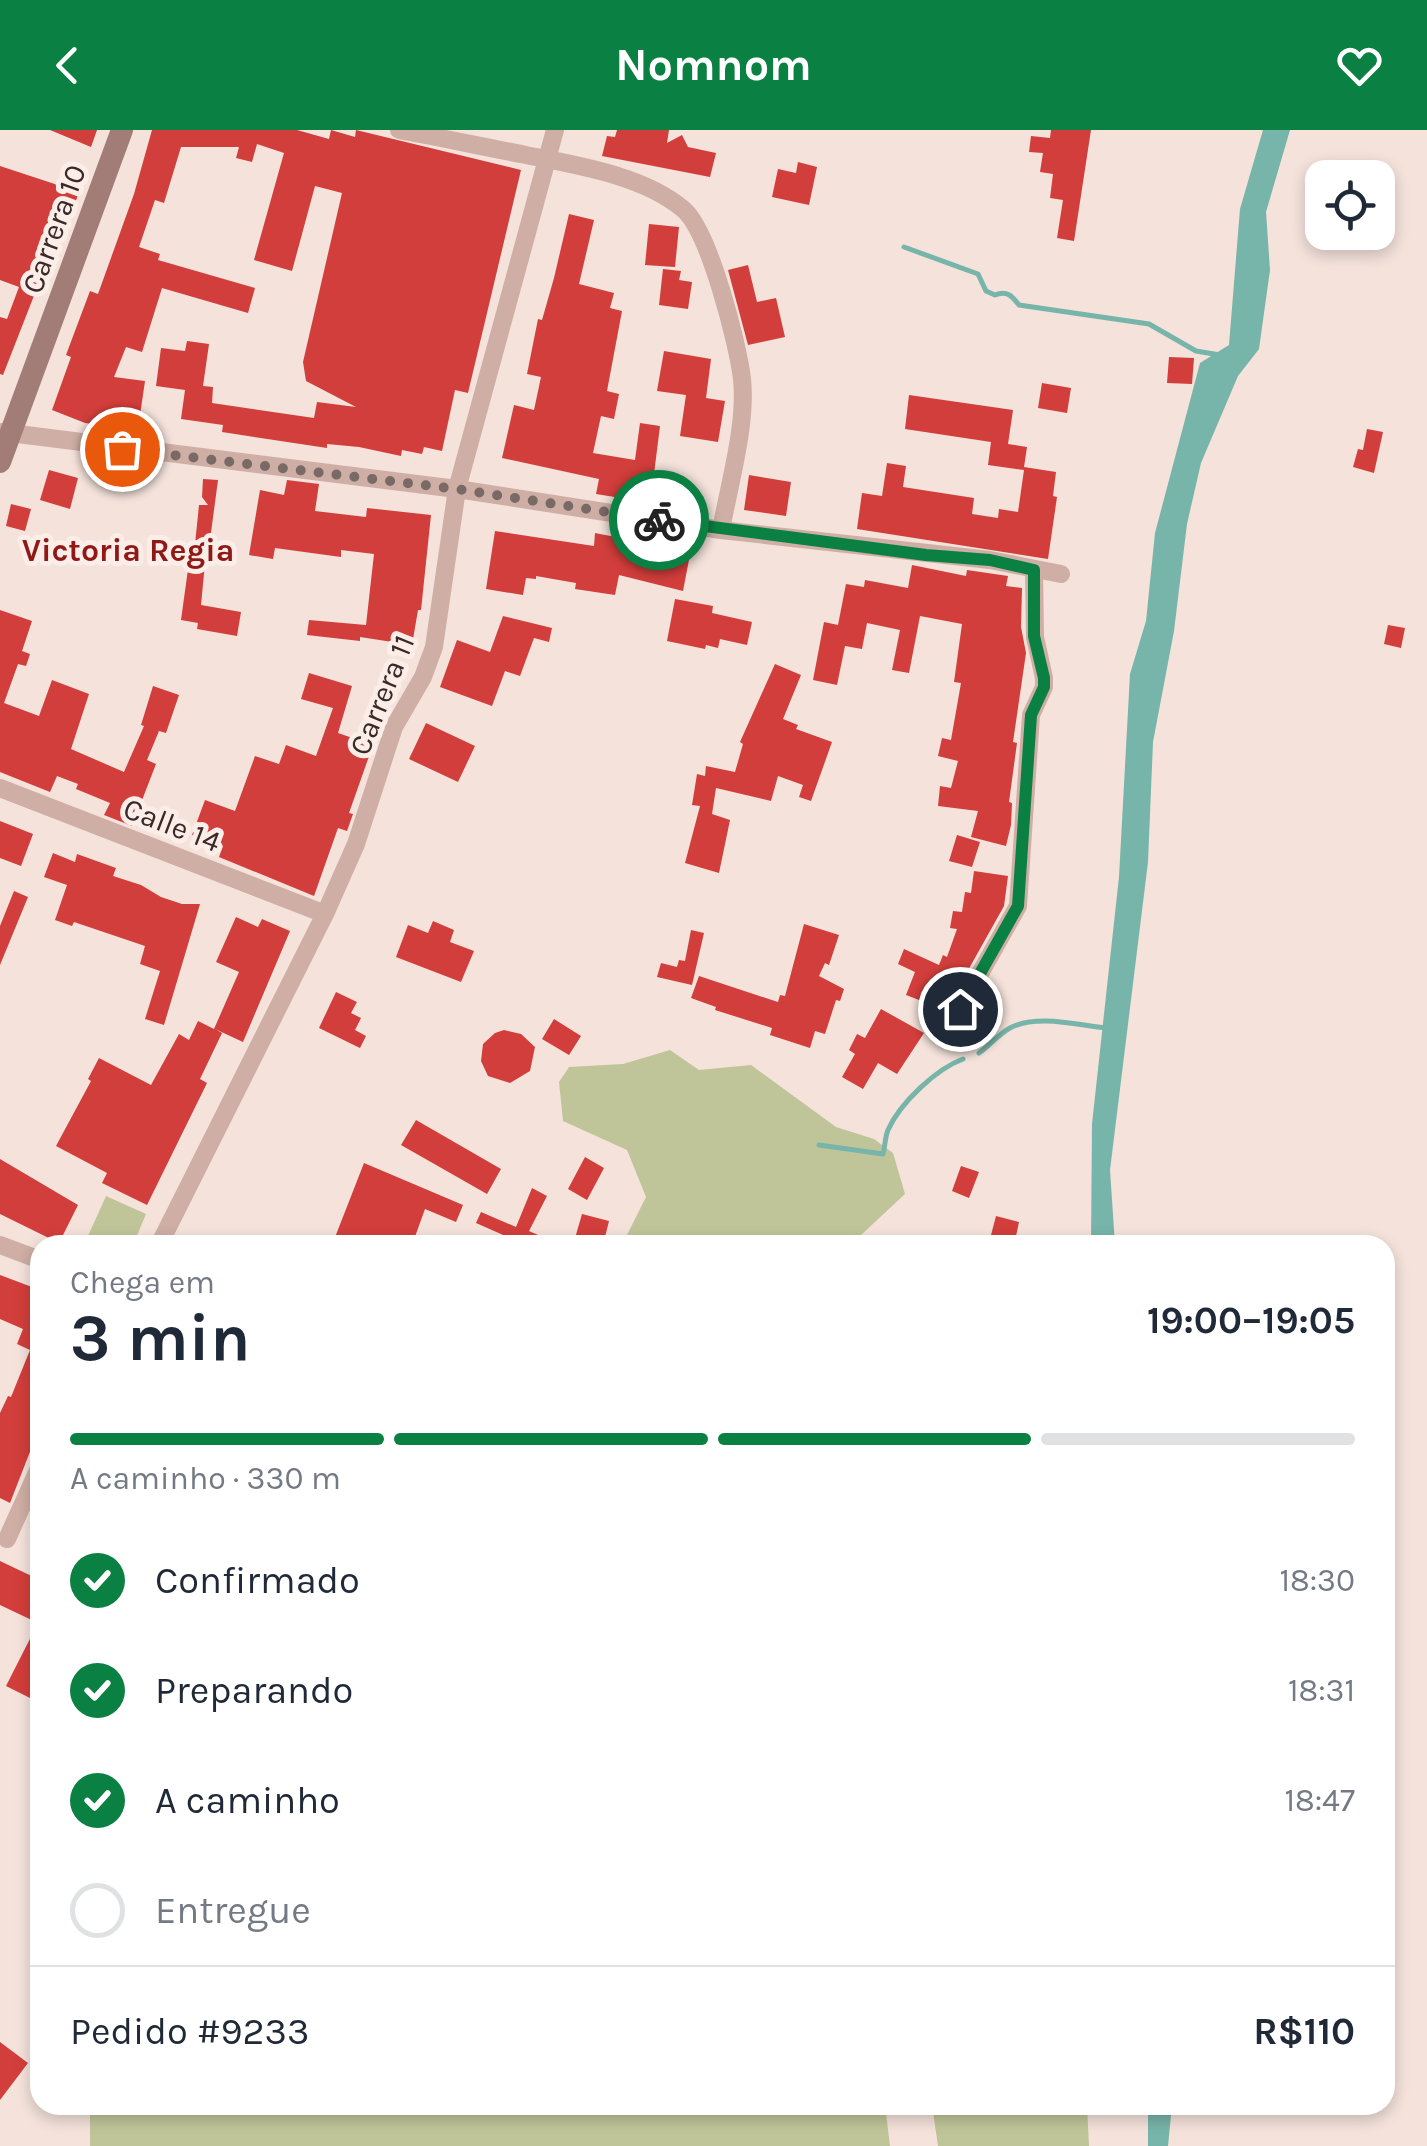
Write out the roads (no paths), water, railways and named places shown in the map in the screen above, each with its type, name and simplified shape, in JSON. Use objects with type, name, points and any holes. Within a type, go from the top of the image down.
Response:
[{"type":"main road","name":"Carrera 10","points":[[0,462],[3,429],[109,130]]},
{"type":"main road","name":"Carrera 10","points":[[3,429],[122,130]]},
{"type":"street","points":[[399,130],[590,166],[658,193],[685,210],[702,234],[716,270],[742,381],[740,423],[721,530]]},
{"type":"street","name":"Carrera 11","points":[[163,1235],[325,914],[356,844],[394,727],[423,677],[434,647],[457,489],[555,130]]},
{"type":"street","points":[[3,429],[457,489],[721,530],[990,560],[1062,574]]},
{"type":"street","points":[[960,1009],[1018,906],[1031,715],[1044,687],[1034,636],[1034,570]]},
{"type":"street","name":"Calle 14","points":[[0,788],[325,914]]},
{"type":"street","points":[[0,1245],[30,1256]]},
{"type":"street","points":[[7,1539],[30,1488]]},
{"type":"water","points":[[1263,130],[1290,130],[1266,212],[1270,270],[1259,349],[1238,376],[1201,463],[1187,524],[1174,631],[1153,742],[1148,862],[1110,1170],[1114,1235],[1091,1235],[1092,1124],[1119,877],[1130,674],[1146,621],[1155,533],[1200,363],[1229,345],[1240,209]]},
{"type":"water","points":[[1148,2115],[1171,2115],[1168,2146],[1148,2146]]},
{"type":"waterway","points":[[904,247],[978,274],[986,291],[1009,295],[1019,305],[1149,324],[1196,351],[1220,355]]},
{"type":"waterway","points":[[979,1053],[1006,1030],[1021,1024],[1057,1022],[1106,1028]]},
{"type":"waterway","points":[[819,1145],[883,1154],[888,1130],[910,1098],[963,1059]]},
{"type":"district","name":"Victoria Regia","points":[[128,550]]}]
